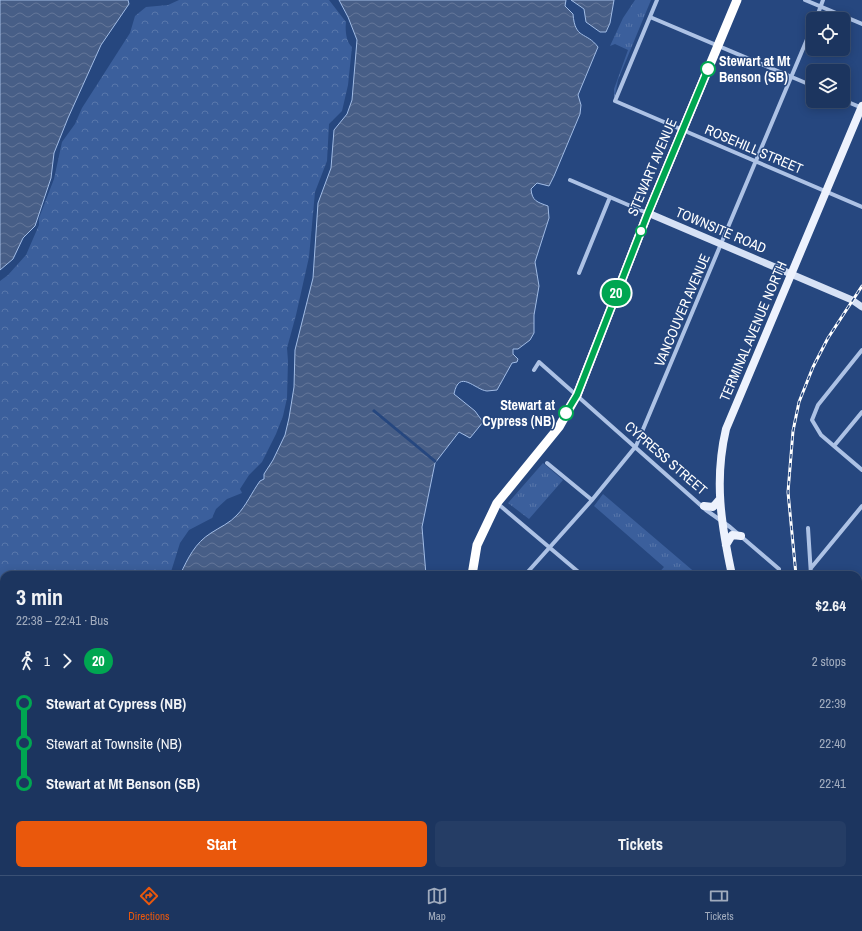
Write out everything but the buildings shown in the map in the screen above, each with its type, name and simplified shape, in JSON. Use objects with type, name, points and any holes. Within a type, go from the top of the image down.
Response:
[{"type":"highway","name":"STEWART AVENUE","points":[[473,571],[477,545],[497,503],[559,426],[577,395],[648,213],[737,0]]},
{"type":"main road","name":"TERMINAL AVENUE NORTH","points":[[731,571],[719,500],[719,471],[726,429],[825,191],[862,107]]},
{"type":"main road","points":[[704,506],[713,507],[719,500]]},
{"type":"main road","points":[[726,546],[732,535],[741,536]]},
{"type":"street","points":[[657,0],[650,17],[806,83]]},
{"type":"street","points":[[805,0],[862,24]]},
{"type":"street","points":[[818,12],[823,0]]},
{"type":"street","name":"ROSEHILL STREET","points":[[650,17],[615,101],[862,207]]},
{"type":"street","name":"VANCOUVER AVENUE","points":[[528,571],[592,500],[636,446],[722,244],[754,161],[806,41]]},
{"type":"street","points":[[850,103],[862,107]]},
{"type":"street","name":"TOWNSITE ROAD","points":[[570,180],[852,300],[862,307]]},
{"type":"street","points":[[579,272],[610,197]]},
{"type":"street","points":[[862,350],[818,405],[812,420],[821,435],[862,470]]},
{"type":"street","name":"CYPRESS STREET","points":[[534,370],[539,362],[704,506],[779,569]]},
{"type":"street","points":[[834,446],[862,412]]},
{"type":"street","points":[[547,463],[592,500]]},
{"type":"street","points":[[497,503],[577,571]]},
{"type":"street","points":[[811,568],[862,506]]},
{"type":"street","points":[[808,528],[811,568]]},
{"type":"green space","points":[[179,0],[329,0],[346,22],[346,36],[352,47],[348,85],[342,111],[329,124],[327,161],[315,192],[309,257],[287,348],[287,398],[283,416],[262,462],[249,475],[240,489],[242,493],[227,499],[216,509],[212,518],[189,530],[180,543],[171,571],[0,571],[0,281],[8,275],[26,255],[39,225],[39,218],[54,179],[62,142],[75,124],[82,108],[130,33],[135,16],[146,7],[168,5]]},
{"type":"green space","points":[[635,0],[651,0],[618,80],[614,101],[614,89],[628,50],[615,44],[610,46],[623,18]]},
{"type":"green space","points":[[543,463],[563,480],[529,519],[508,503]]},
{"type":"green space","points":[[603,494],[693,571],[660,571],[664,567],[594,506]]},
{"type":"water","points":[[0,0],[128,0],[129,4],[101,45],[68,118],[54,153],[51,178],[35,226],[23,238],[13,259],[0,270]]},
{"type":"water","points":[[339,0],[566,0],[565,6],[573,14],[576,28],[598,47],[578,95],[581,105],[580,114],[554,176],[549,186],[537,183],[531,189],[534,199],[548,206],[549,218],[535,262],[539,286],[534,315],[534,333],[530,340],[518,349],[513,349],[513,354],[518,359],[517,362],[512,363],[497,390],[482,390],[468,382],[463,381],[456,386],[454,394],[475,411],[483,422],[470,438],[459,432],[435,463],[422,527],[426,571],[182,571],[196,546],[205,537],[237,515],[260,481],[264,479],[264,474],[273,460],[285,435],[294,387],[295,350],[313,278],[318,203],[331,168],[334,130],[347,114],[352,100],[357,40],[348,17]]},
{"type":"water","points":[[571,0],[614,0],[610,23],[606,32],[600,32],[586,22],[584,9]]},
{"type":"pier","points":[[374,409],[437,461],[435,463],[372,411]]},
{"type":"railway","points":[[796,571],[788,492],[793,431],[799,402],[813,367],[828,338],[862,286]]},
{"type":"bus line","name":"20","points":[[566,413],[577,395],[648,213],[708,69]]},
{"type":"place","name":"Stewart at Mt Benson (SB)","points":[[708,69]]},
{"type":"place","name":"Stewart at Cypress (NB)","points":[[566,413]]}]
